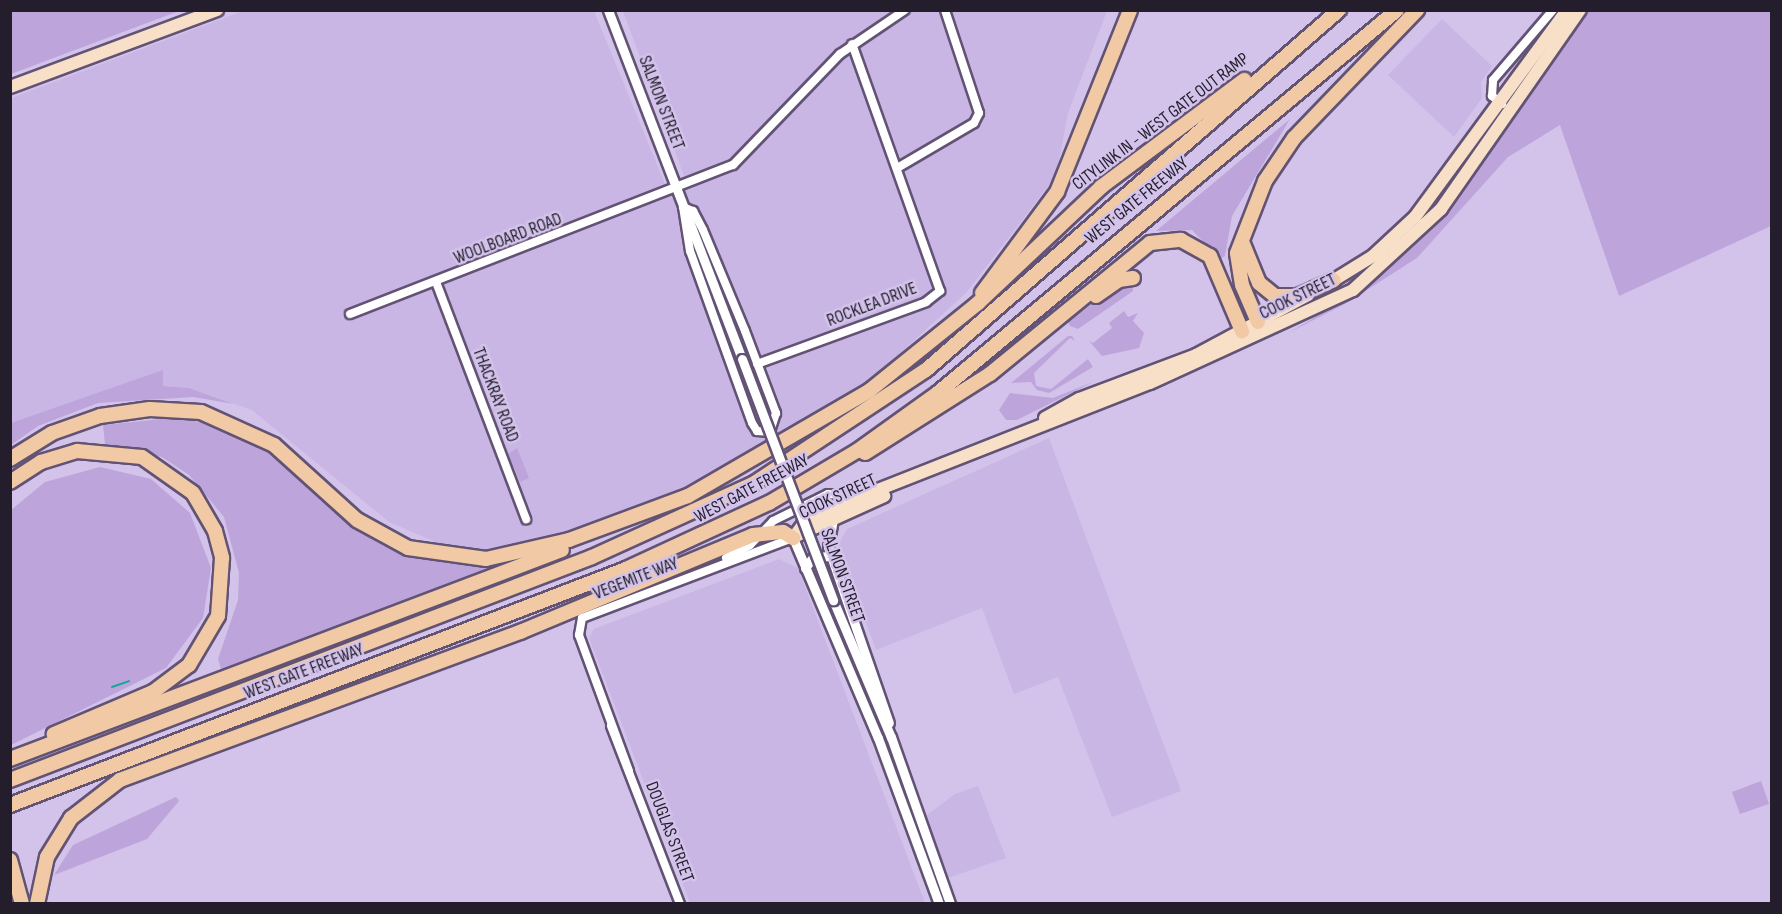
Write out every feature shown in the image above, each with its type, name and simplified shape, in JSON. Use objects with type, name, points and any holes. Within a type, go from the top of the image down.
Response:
[{"type":"highway","name":"WEST GATE FREEWAY","points":[[10,780],[591,557],[753,484],[926,370],[1339,10]]},
{"type":"highway","name":"WEST GATE FREEWAY","points":[[10,805],[626,569],[738,519],[814,478],[939,392],[1397,10]]},
{"type":"highway","points":[[1260,328],[1238,267],[1254,206],[1274,166],[1417,10]]},
{"type":"highway","points":[[1344,88],[1357,83],[1426,10]]},
{"type":"highway","points":[[978,303],[998,267],[1057,192],[1129,13]]},
{"type":"highway","name":"CITYLINK IN - WEST GATE OUT RAMP","points":[[688,496],[808,430],[894,372],[978,303],[1122,170],[1321,26]]},
{"type":"highway","points":[[1047,329],[1136,250],[1168,239],[1195,245],[1214,261],[1245,336]]},
{"type":"highway","points":[[1243,244],[1259,283],[1275,296],[1298,296],[1334,280]]},
{"type":"highway","points":[[814,478],[888,442],[1116,282],[1133,278]]},
{"type":"highway","points":[[10,459],[52,433],[100,416],[150,409],[201,412],[273,445],[357,520],[386,538],[433,555],[475,559],[548,546],[688,496]]},
{"type":"highway","points":[[10,482],[41,462],[77,451],[142,457],[193,493],[215,531],[224,573],[213,630],[177,676],[122,706],[10,752]]},
{"type":"highway","points":[[10,759],[498,576],[688,496]]},
{"type":"highway","points":[[404,676],[691,549],[738,519]]},
{"type":"highway","points":[[37,903],[55,842],[86,803],[110,785],[404,676],[761,533],[793,538]]},
{"type":"highway","points":[[10,861],[21,903]]},
{"type":"main road","points":[[10,87],[218,10]]},
{"type":"main road","name":"COOK STREET","points":[[793,538],[909,481],[1036,424],[1245,336],[1373,256],[1415,217],[1567,10]]},
{"type":"main road","name":"COOK STREET","points":[[1260,328],[1338,299],[1397,254],[1449,198],[1580,10]]},
{"type":"main road","name":"COOK STREET","points":[[793,538],[813,516],[909,481]]},
{"type":"street","name":"SALMON STREET","points":[[608,10],[870,697],[891,738]]},
{"type":"street","points":[[676,189],[749,154],[852,44],[905,10]]},
{"type":"street","points":[[899,167],[974,123],[979,113],[945,10]]},
{"type":"street","points":[[1511,110],[1491,96],[1494,78],[1553,10]]},
{"type":"street","name":"ROCKLEA DRIVE","points":[[757,364],[936,296],[938,274],[852,44]]},
{"type":"street","name":"WOOLBOARD ROAD","points":[[350,314],[676,189]]},
{"type":"street","name":"SALMON STREET","points":[[683,207],[693,211],[703,230],[777,418],[766,433],[753,426],[730,364],[690,251],[683,207]]},
{"type":"street","name":"THACKRAY ROAD","points":[[436,282],[526,519]]},
{"type":"street","name":"COOK STREET","points":[[798,509],[835,492],[863,496]]},
{"type":"street","name":"VEGEMITE WAY","points":[[709,567],[747,547],[761,533],[798,509]]},
{"type":"street","name":"SALMON STREET","points":[[832,519],[827,534],[831,556],[939,890],[939,903]]},
{"type":"street","name":"SALMON STREET","points":[[793,538],[878,738],[939,890],[950,903]]},
{"type":"street","name":"VEGEMITE WAY","points":[[578,626],[589,614],[709,567],[793,538]]},
{"type":"street","points":[[805,568],[813,557],[831,556]]},
{"type":"street","name":"DOUGLAS STREET","points":[[578,626],[629,771],[680,903]]},
{"type":"street","name":"SALMON STREET","points":[[870,697],[878,738]]},
{"type":"shaded area","points":[[11,10],[179,10],[179,11],[11,74]]},
{"type":"shaded area","points":[[243,11],[594,11],[665,184],[684,176],[623,11],[1107,11],[1068,113],[1056,176],[966,293],[862,388],[718,475],[581,532],[487,550],[447,547],[389,522],[252,410],[189,388],[163,386],[163,371],[11,429],[11,98]]},
{"type":"shaded area","points":[[1584,11],[1771,11],[1771,226],[1619,296],[1560,125],[1508,157],[1417,258],[1345,304],[1288,333],[1372,284],[1438,223]]},
{"type":"shaded area","points":[[1442,19],[1492,66],[1481,82],[1482,98],[1454,137],[1388,75]]},
{"type":"shaded area","points":[[1290,119],[1232,216],[1225,256],[1220,259],[1192,230],[1156,231]]},
{"type":"shaded area","points":[[1118,284],[1132,284],[1133,291],[1078,329],[1070,326],[1068,322]]},
{"type":"shaded area","points":[[1124,311],[1128,317],[1138,313],[1133,321],[1144,333],[1139,348],[1102,356],[1089,341],[1093,343],[1112,328],[1109,323]]},
{"type":"shaded area","points":[[1068,336],[1072,336],[1075,341],[1070,338],[1034,373],[1036,386],[1051,389],[1088,359],[1093,367],[1049,393],[1037,390],[1031,382],[1011,383]]},
{"type":"shaded area","points":[[163,370],[163,386],[189,388],[234,404],[193,397],[98,403],[38,426],[11,445],[11,423]]},
{"type":"shaded area","points":[[1093,382],[1017,420],[1006,420],[999,410],[1010,393],[1053,398]]},
{"type":"shaded area","points":[[171,418],[202,422],[264,449],[354,527],[384,546],[445,563],[503,566],[221,669],[218,659],[238,600],[239,573],[224,517],[189,475],[162,457],[105,444],[103,425]]},
{"type":"shaded area","points":[[1049,438],[1181,791],[1112,817],[1058,677],[1014,694],[982,608],[876,650],[837,547],[847,529]]},
{"type":"shaded area","points":[[517,448],[529,478],[520,482],[508,454]]},
{"type":"shaded area","points":[[100,467],[151,479],[190,513],[211,568],[203,618],[166,668],[11,745],[11,510],[45,482]]},
{"type":"shaded area","points":[[779,559],[798,568],[925,903],[690,903],[589,638],[594,629]]},
{"type":"shaded area","points":[[1761,781],[1769,804],[1740,814],[1732,792]]},
{"type":"shaded area","points":[[978,786],[1006,858],[945,879],[923,818],[955,794]]},
{"type":"shaded area","points":[[176,797],[179,801],[147,839],[54,875],[73,845]]},
{"type":"waterway","points":[[112,687],[129,681]]}]
